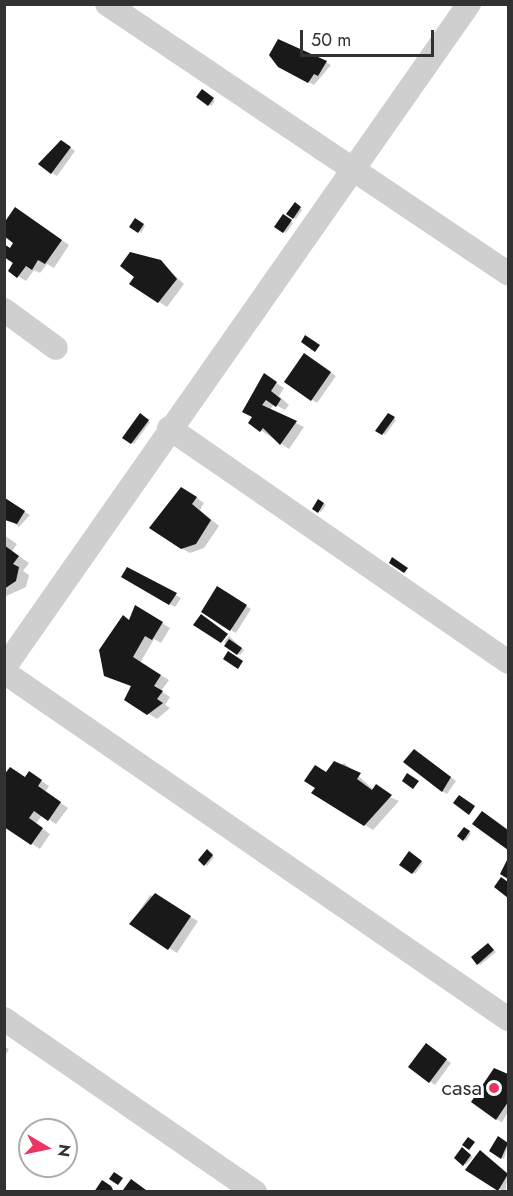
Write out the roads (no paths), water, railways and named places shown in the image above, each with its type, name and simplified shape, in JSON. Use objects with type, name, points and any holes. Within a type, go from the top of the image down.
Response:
[{"type":"street","points":[[107,4],[356,168],[508,273]]},
{"type":"street","points":[[469,4],[356,168],[169,428],[4,670],[508,1019]]},
{"type":"street","points":[[4,310],[56,348]]},
{"type":"street","points":[[169,428],[508,662]]},
{"type":"street","points":[[4,1019],[255,1191]]},
{"type":"place","name":"casa","points":[[494,1088]]}]
